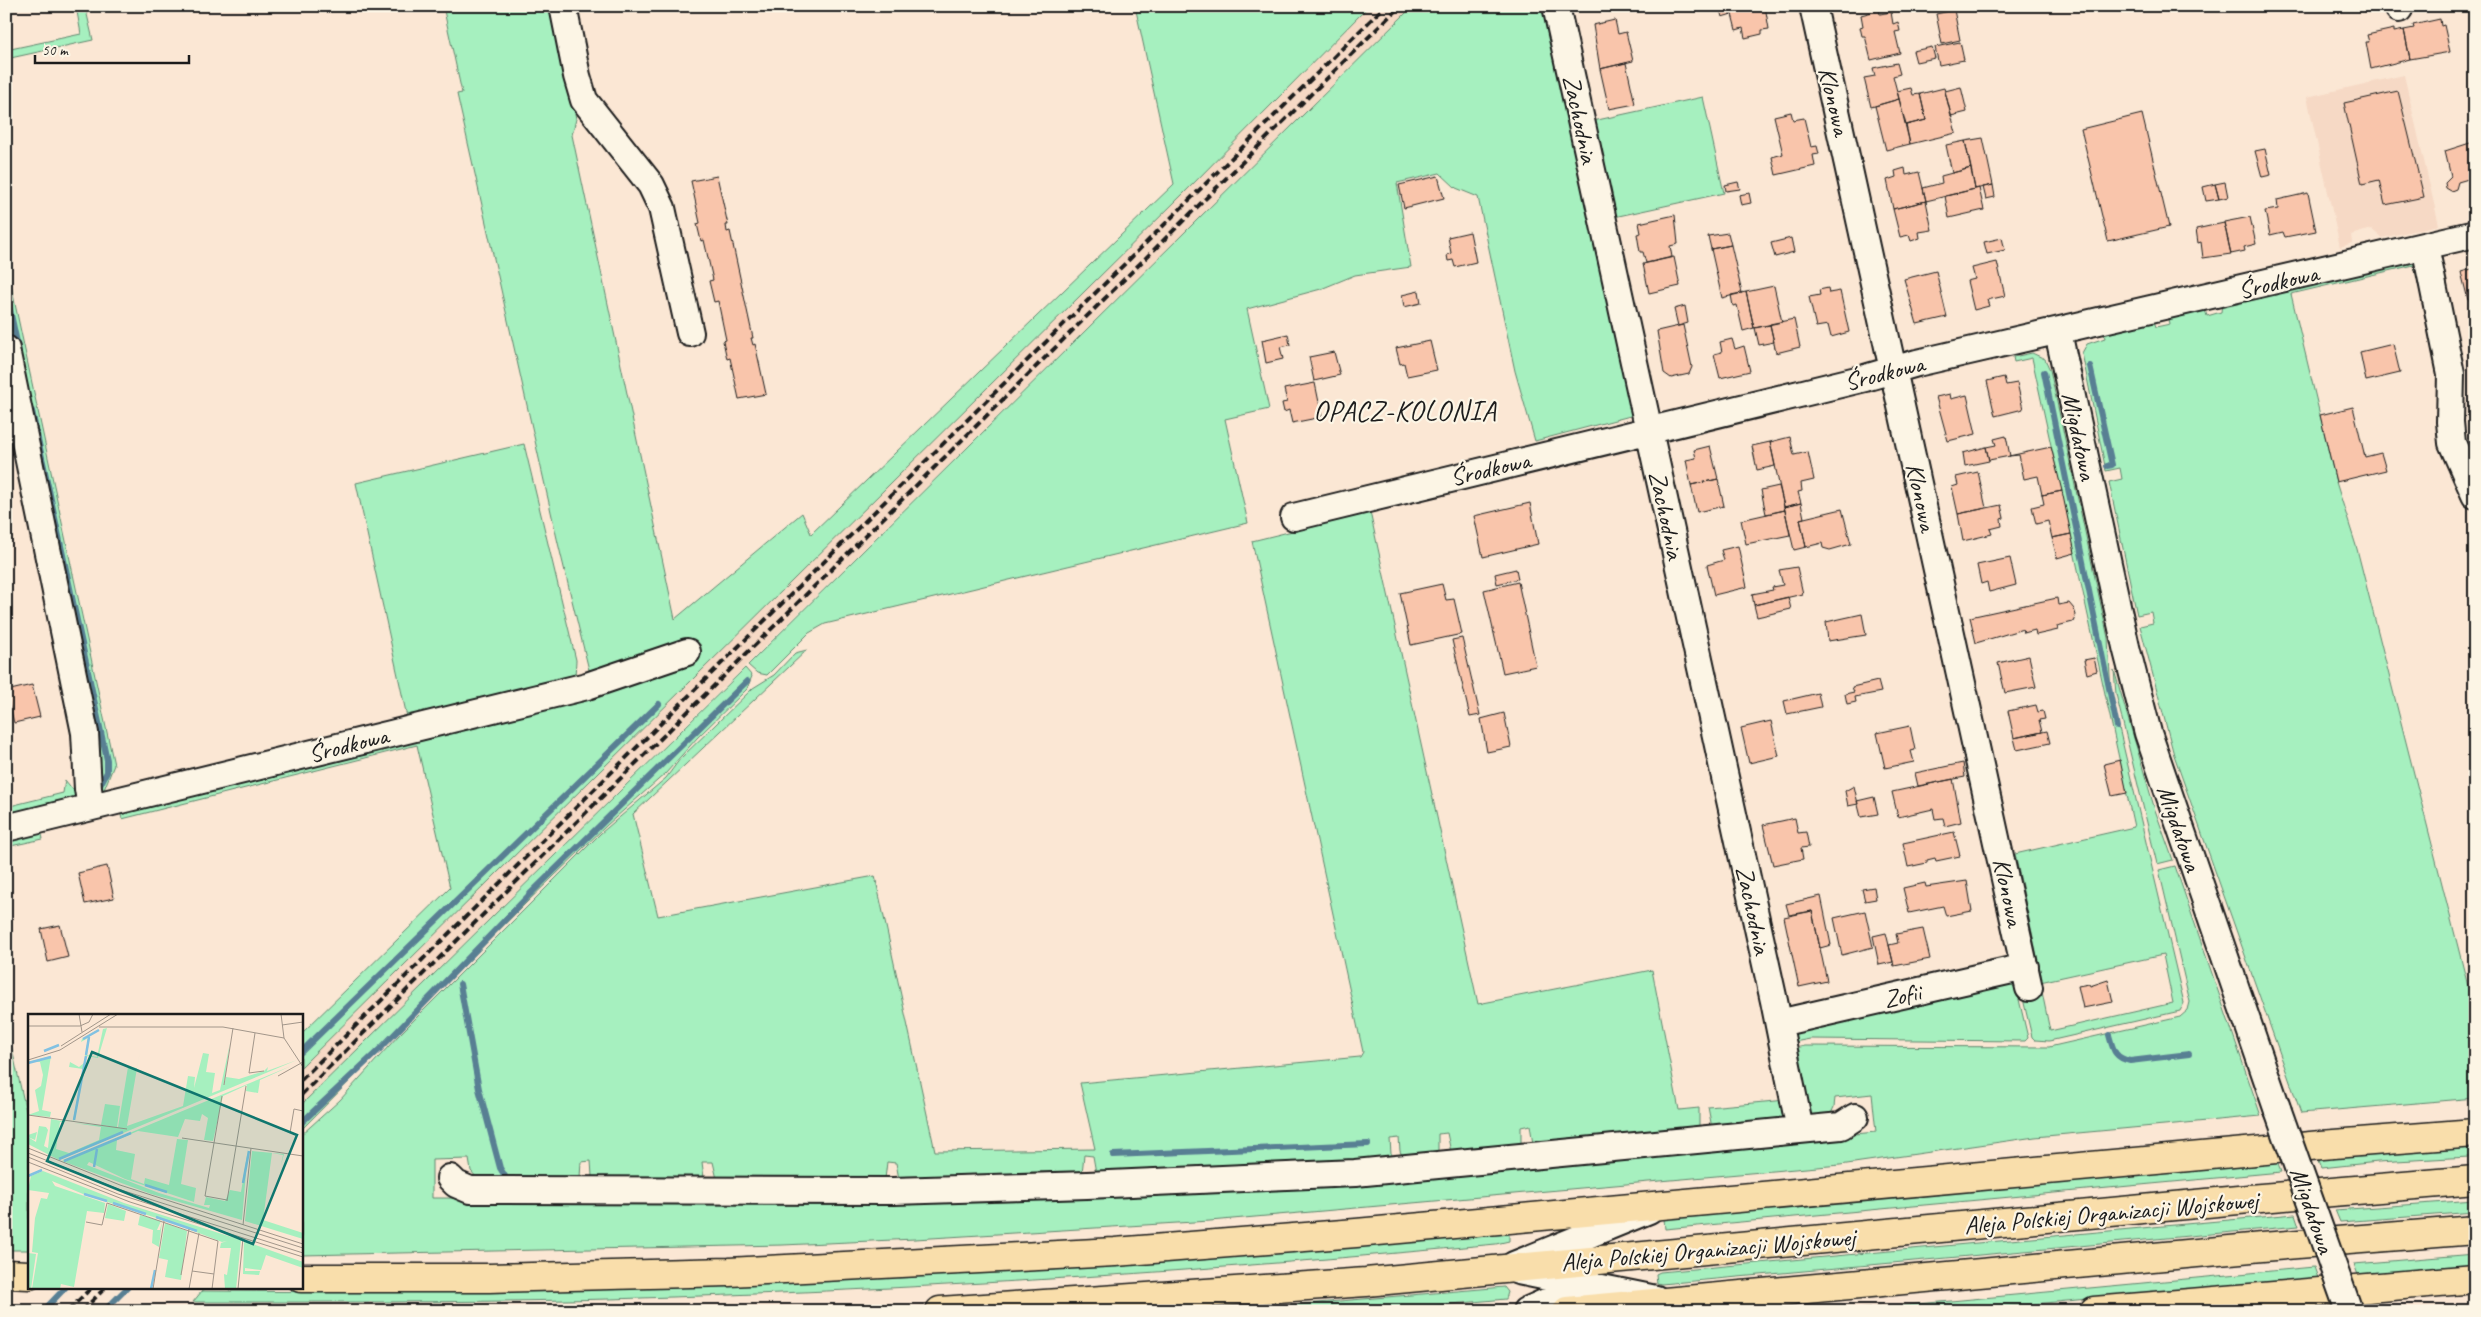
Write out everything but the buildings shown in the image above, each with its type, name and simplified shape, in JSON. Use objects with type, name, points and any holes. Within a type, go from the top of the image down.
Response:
[{"type":"highway","points":[[302,1278],[602,1276],[847,1267],[1115,1252],[2475,1133]]},
{"type":"highway","name":"Aleja Polskiej Organizacji Wojskowej","points":[[940,1311],[1346,1284],[2249,1199],[2475,1180]]},
{"type":"highway","name":"Aleja Polskiej Organizacji Wojskowej","points":[[1567,1311],[1655,1306],[2262,1247],[2475,1230]]},
{"type":"highway","points":[[6,1274],[28,1275]]},
{"type":"highway","points":[[2094,1311],[2475,1279]]},
{"type":"street","points":[[562,6],[584,100],[651,185],[662,208],[690,332]]},
{"type":"street","name":"Zachodnia","points":[[1556,6],[1800,1130]]},
{"type":"street","name":"Klonowa","points":[[1813,6],[2027,977]]},
{"type":"street","name":"Środkowa","points":[[1294,517],[1894,370],[2475,234]]},
{"type":"street","points":[[2425,246],[2451,374],[2451,435],[2458,460],[2475,495]]},
{"type":"street","name":"Migdałowa","points":[[2058,332],[2126,647],[2148,733],[2348,1311]]},
{"type":"street","points":[[6,349],[85,733],[88,789],[91,807]]},
{"type":"street","name":"Środkowa","points":[[6,828],[587,686],[687,652]]},
{"type":"street","name":"Zofii","points":[[1778,1023],[2027,977]]},
{"type":"street","points":[[450,1178],[456,1184],[470,1190],[893,1191],[1078,1186],[1355,1173],[1841,1126],[1855,1117]]},
{"type":"street","points":[[1504,1269],[1662,1205]]},
{"type":"street","points":[[1507,1219],[1653,1254]]},
{"type":"street","points":[[1526,1311],[1653,1254]]},
{"type":"street","points":[[1504,1269],[1585,1285],[1655,1306]]},
{"type":"shaded area","points":[[1369,6],[1413,6],[302,1104],[302,1066],[1183,194]]},
{"type":"shaded area","points":[[2404,75],[2439,225],[2382,238],[2371,229],[2351,235],[2352,243],[2340,247],[2307,97]]},
{"type":"green space","points":[[76,6],[85,6],[93,40],[6,59],[6,50],[81,34]]},
{"type":"green space","points":[[443,6],[555,6],[576,119],[572,135],[675,619],[802,513],[811,534],[1174,184],[1135,6],[1369,6],[1183,194],[302,1066],[302,1033],[450,888],[417,745],[122,819],[119,807],[689,656],[701,648],[700,644],[589,670],[558,543],[457,94],[462,93]]},
{"type":"green space","points":[[1413,6],[1549,6],[1634,415],[1535,441],[1515,371],[1478,197],[1456,188],[1440,173],[1397,183],[1411,267],[1355,275],[1321,289],[1247,309],[1269,409],[1225,419],[1248,523],[825,624],[809,633],[767,675],[757,673],[748,665]]},
{"type":"green space","points":[[1703,97],[1724,193],[1614,217],[1593,121]]},
{"type":"green space","points":[[2418,257],[2442,385],[2414,265],[2291,294],[2336,482],[2357,549],[2475,1014],[2475,1098],[2301,1113],[2174,755],[2140,626],[2153,623],[2151,612],[2137,615],[2109,482],[2122,479],[2120,468],[2106,471],[2082,353],[2087,344],[2105,338],[2103,330],[2154,321],[2156,327],[2170,324],[2169,318],[2205,310],[2207,316],[2221,312],[2222,303]]},
{"type":"green space","points":[[6,262],[114,765],[101,797],[53,551],[6,328]]},
{"type":"green space","points":[[2032,353],[2045,359],[2050,370],[2108,638],[2111,694],[2184,1003],[2180,1011],[2049,1041],[2035,1040],[2032,1037],[2021,990],[2042,979],[2015,854],[2134,827],[2032,358],[2014,362],[2013,357]],"holes":[[[2163,955],[2173,1003],[2050,1031],[2040,982]]]},
{"type":"green space","points":[[524,444],[576,660],[575,677],[407,717],[356,483]]},
{"type":"green space","points":[[1370,512],[1478,1004],[1652,970],[1679,1110],[1699,1108],[1699,1129],[1533,1144],[1530,1125],[1521,1127],[1521,1145],[1451,1152],[1447,1133],[1438,1134],[1438,1155],[1403,1158],[1400,1151],[1399,1138],[1390,1139],[1391,1154],[1387,1161],[1096,1173],[1093,1156],[1084,1155],[1082,1173],[899,1179],[896,1163],[887,1162],[885,1179],[717,1179],[713,1162],[702,1162],[704,1178],[595,1182],[592,1176],[591,1161],[581,1162],[580,1177],[477,1178],[471,1171],[469,1159],[432,1160],[432,1198],[751,1199],[1592,1159],[1876,1132],[1872,1094],[1835,1098],[1830,1116],[1811,1121],[1790,1049],[1805,1046],[2049,1047],[2180,1017],[2188,1010],[2190,1002],[2159,870],[2175,866],[2261,1116],[2035,1137],[1840,1165],[1210,1221],[783,1245],[302,1255],[302,1134],[340,1100],[398,1036],[601,833],[666,778],[680,759],[753,688],[774,675],[795,653],[807,650],[633,814],[658,916],[875,876],[935,1151],[1095,1149],[1080,1083],[1360,1057],[1363,1052],[1252,541]]},
{"type":"green space","points":[[745,668],[752,676],[747,689],[697,738],[666,773],[607,825],[526,903],[302,1129],[302,1104]]},
{"type":"green space","points":[[2114,670],[2155,810],[2173,860],[2157,864],[2116,694]]},
{"type":"green space","points":[[65,780],[79,797],[6,822],[6,807],[63,793]]},
{"type":"green space","points":[[40,826],[43,839],[6,847],[6,834]]},
{"type":"green space","points":[[2008,983],[2014,986],[2017,991],[2028,1038],[2025,1041],[1810,1039],[1789,1043],[1790,1032]]},
{"type":"green space","points":[[6,1023],[28,1120],[28,1250],[6,1250]]},
{"type":"green space","points":[[1787,1100],[1785,1116],[1781,1121],[1712,1128],[1708,1107]]},
{"type":"green space","points":[[2475,1145],[2475,1156],[2469,1157],[2378,1162],[2321,1168],[2317,1158]]},
{"type":"green space","points":[[2277,1162],[2281,1172],[1665,1229],[1664,1219]]},
{"type":"green space","points":[[2475,1200],[2475,1212],[2340,1222],[2335,1210]]},
{"type":"green space","points":[[2295,1214],[2299,1226],[1661,1284],[1657,1283],[1656,1274],[1660,1272]]},
{"type":"green space","points":[[1505,1233],[1509,1235],[1509,1241],[1496,1244],[1187,1270],[878,1289],[552,1300],[193,1302],[202,1291],[531,1290],[751,1284],[970,1274],[1186,1259]]},
{"type":"green space","points":[[2475,1254],[2475,1266],[2358,1275],[2354,1264]]},
{"type":"green space","points":[[2314,1267],[2318,1278],[1958,1311],[1844,1311]]},
{"type":"green space","points":[[1504,1287],[1508,1292],[1506,1299],[1373,1311],[1223,1311]]},
{"type":"waterway","points":[[6,291],[19,352]]},
{"type":"waterway","points":[[2090,366],[2112,465],[2107,466]]},
{"type":"waterway","points":[[2044,372],[2117,727]]},
{"type":"waterway","points":[[32,411],[107,760],[107,772],[98,789]]},
{"type":"waterway","points":[[302,1122],[381,1048],[530,894],[747,681]]},
{"type":"waterway","points":[[302,1051],[659,704]]},
{"type":"waterway","points":[[460,984],[479,1089],[500,1168],[508,1181]]},
{"type":"waterway","points":[[2109,1035],[2113,1049],[2117,1055],[2125,1060],[2189,1054]]},
{"type":"waterway","points":[[1113,1155],[1368,1144]]},
{"type":"waterway","points":[[43,1311],[63,1290]]},
{"type":"waterway","points":[[104,1311],[125,1290]]},
{"type":"railway","points":[[302,1079],[1385,6]]},
{"type":"railway","points":[[302,1094],[1400,6]]},
{"type":"railway","points":[[68,1311],[89,1290]]},
{"type":"railway","points":[[82,1311],[103,1290]]},
{"type":"district","name":"OPACZ-KOLONIA","points":[[1405,410]]}]
